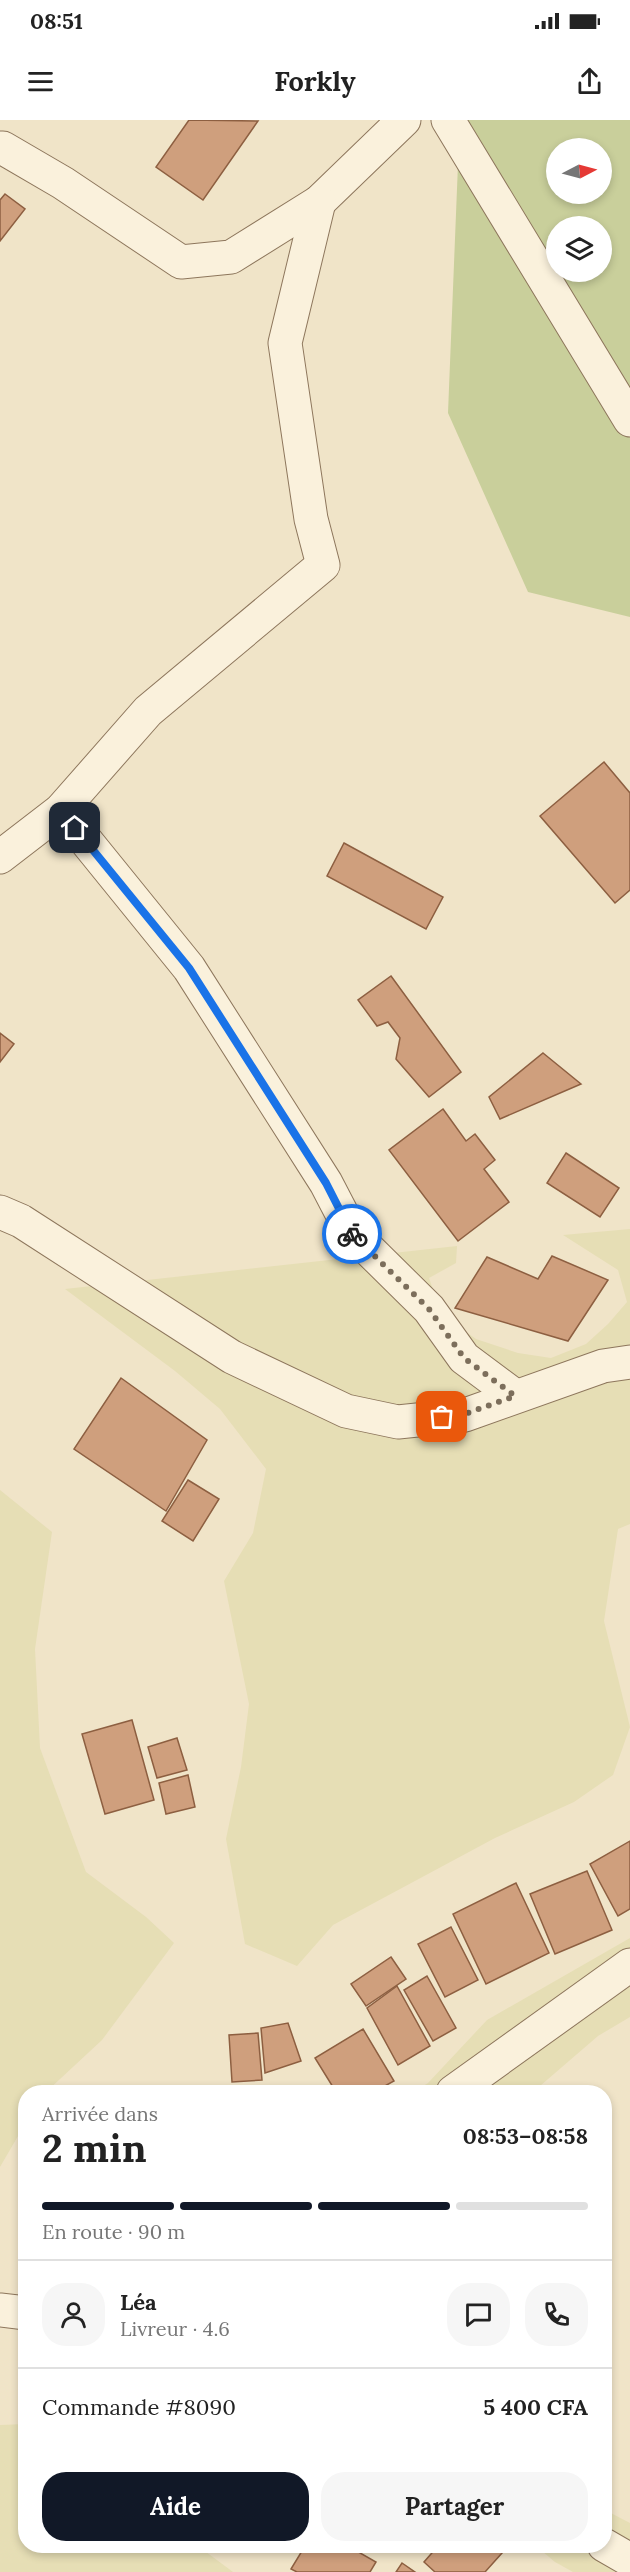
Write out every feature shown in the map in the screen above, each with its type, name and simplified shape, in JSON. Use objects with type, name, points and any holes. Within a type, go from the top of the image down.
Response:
[{"type":"street","points":[[0,148],[63,183],[181,262],[231,257],[319,202],[404,120]]},
{"type":"street","points":[[447,120],[630,420]]},
{"type":"street","points":[[0,857],[61,810],[148,711],[323,565],[311,519],[285,343],[319,202]]},
{"type":"street","points":[[61,810],[189,968],[326,1183],[352,1233],[429,1309],[464,1358],[515,1396]]},
{"type":"street","points":[[0,1212],[21,1221],[232,1356],[346,1411],[398,1422],[465,1414],[603,1366],[630,1362]]},
{"type":"street","points":[[463,2085],[630,1965]]},
{"type":"street","points":[[0,2310],[18,2312]]},
{"type":"street","points":[[612,2550],[630,2560]]},
{"type":"shaded area","points":[[630,1229],[630,1524],[618,1529],[604,1621],[630,1727],[613,1775],[574,1802],[495,1838],[333,1925],[297,1966],[245,1944],[226,1839],[241,1767],[249,1704],[224,1581],[253,1533],[266,1469],[220,1409],[175,1371],[65,1289],[457,1246],[456,1263],[429,1278],[438,1304],[452,1322],[476,1339],[518,1353],[551,1358],[586,1344],[627,1302],[618,1270],[563,1235]]},
{"type":"shaded area","points":[[0,1490],[52,1532],[35,1649],[40,1748],[86,1872],[146,1917],[174,1943],[102,2040],[54,2085],[18,2085],[18,2136],[0,2167]]},
{"type":"shaded area","points":[[630,1938],[630,2017],[598,2036],[541,2085],[425,2085],[487,2020]]},
{"type":"shaded area","points":[[18,2424],[18,2553],[207,2553],[233,2572],[0,2572],[0,2425]]},
{"type":"shaded area","points":[[612,2514],[630,2523],[630,2572],[573,2572],[544,2553],[612,2553]]},
{"type":"green space","points":[[457,120],[630,120],[630,617],[528,592],[448,413],[459,139]]},
{"type":"building","points":[[189,120],[258,121],[203,200],[156,167]]},
{"type":"building","points":[[5,194],[25,209],[0,241],[0,200]]},
{"type":"building","points":[[604,762],[630,793],[630,890],[615,903],[540,816]]},
{"type":"building","points":[[344,843],[443,897],[426,929],[327,876]]},
{"type":"building","points":[[391,976],[461,1072],[429,1097],[396,1059],[400,1038],[388,1022],[377,1026],[358,1000]]},
{"type":"building","points":[[0,1033],[14,1044],[0,1062]]},
{"type":"building","points":[[543,1053],[581,1084],[500,1119],[489,1097]]},
{"type":"building","points":[[443,1109],[466,1141],[475,1134],[495,1160],[484,1169],[509,1202],[458,1241],[389,1150]]},
{"type":"building","points":[[566,1153],[619,1188],[600,1217],[547,1183]]},
{"type":"building","points":[[552,1256],[608,1280],[568,1341],[455,1308],[487,1257],[538,1279]]},
{"type":"building","points":[[121,1378],[207,1440],[166,1511],[74,1449]]},
{"type":"building","points":[[188,1480],[219,1499],[193,1541],[162,1521]]},
{"type":"building","points":[[132,1720],[154,1800],[105,1814],[82,1734]]},
{"type":"building","points":[[177,1738],[187,1770],[157,1778],[148,1747]]},
{"type":"building","points":[[188,1775],[195,1807],[166,1814],[159,1783]]},
{"type":"building","points":[[630,1841],[630,1909],[618,1916],[590,1864]]},
{"type":"building","points":[[587,1871],[612,1930],[555,1954],[530,1894]]},
{"type":"building","points":[[516,1883],[549,1953],[486,1984],[453,1914]]},
{"type":"building","points":[[451,1927],[478,1980],[445,1997],[418,1944]]},
{"type":"building","points":[[391,1957],[406,1979],[366,2006],[351,1984]]},
{"type":"building","points":[[427,1976],[456,2028],[433,2041],[404,1990]]},
{"type":"building","points":[[397,1986],[430,2046],[398,2065],[367,2008]]},
{"type":"building","points":[[288,2023],[301,2061],[265,2073],[261,2028]]},
{"type":"building","points":[[363,2029],[394,2081],[387,2085],[332,2085],[315,2058]]},
{"type":"building","points":[[258,2033],[262,2080],[232,2082],[229,2035]]},
{"type":"building","points":[[301,2553],[360,2553],[376,2562],[370,2572],[297,2572],[291,2569]]},
{"type":"building","points":[[432,2553],[502,2553],[485,2572],[435,2572],[424,2562]]},
{"type":"building","points":[[402,2563],[415,2572],[396,2572]]},
{"type":"way so far","points":[[352,1234],[429,1309],[464,1358],[515,1396],[465,1414],[442,1417]]},
{"type":"route","points":[[75,828],[189,968],[326,1183],[352,1234]]}]
